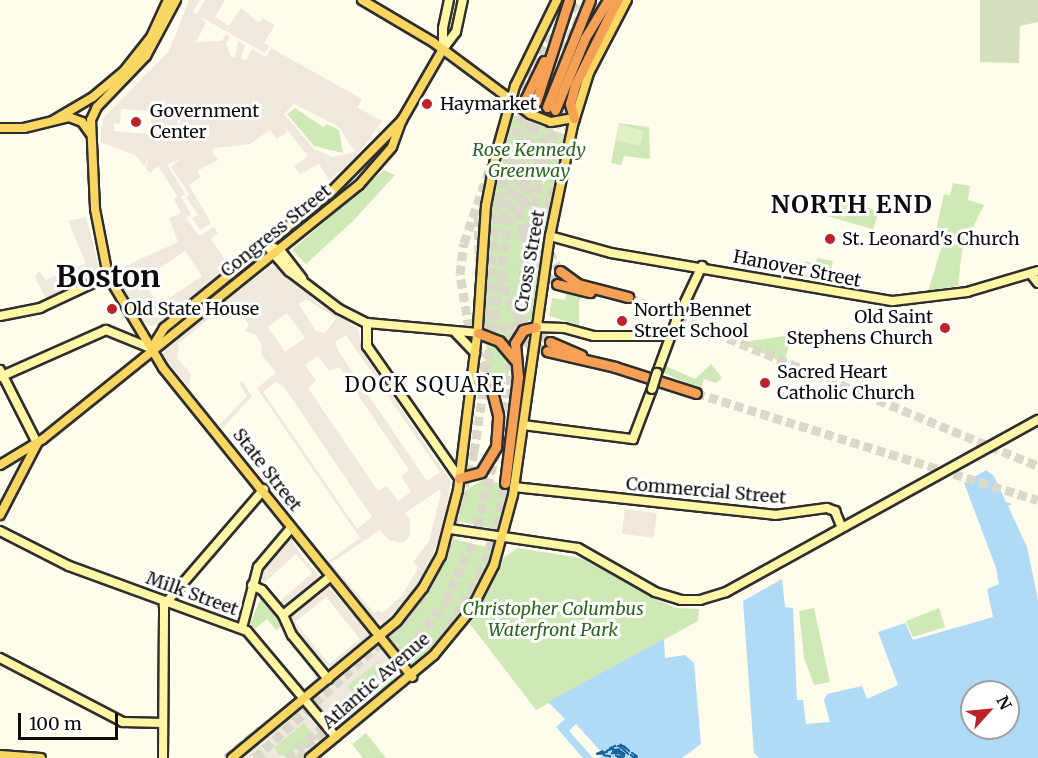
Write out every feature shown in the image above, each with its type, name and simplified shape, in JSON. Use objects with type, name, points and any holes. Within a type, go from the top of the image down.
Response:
[{"type":"highway","points":[[536,102],[569,0]]},
{"type":"highway","points":[[590,0],[551,108],[585,38],[609,0]]},
{"type":"highway","points":[[583,18],[596,0]]},
{"type":"highway","points":[[574,118],[570,104],[574,85],[617,0]]},
{"type":"highway","points":[[526,98],[554,44]]},
{"type":"highway","points":[[560,271],[574,282],[628,297]]},
{"type":"highway","points":[[557,284],[607,292]]},
{"type":"highway","points":[[510,485],[517,396],[518,336],[527,328],[536,327]]},
{"type":"highway","points":[[478,333],[501,343],[516,362]]},
{"type":"highway","points":[[549,347],[696,393]]},
{"type":"highway","points":[[459,478],[471,478],[481,472],[496,447],[498,415],[489,379]]},
{"type":"main road","points":[[54,120],[97,95],[124,71],[151,37],[168,0]]},
{"type":"main road","points":[[90,133],[96,107],[146,56],[176,0]]},
{"type":"main road","points":[[362,0],[443,48],[510,100],[547,121],[574,118]]},
{"type":"main road","points":[[443,48],[443,28],[449,0]]},
{"type":"main road","name":"Congress Street","points":[[0,465],[37,443],[151,349],[168,340],[373,171],[392,147],[402,120],[443,48],[456,32],[463,0]]},
{"type":"main road","points":[[231,758],[380,636],[407,610],[427,583],[450,529],[459,478],[478,333],[487,200],[510,100],[533,43],[557,0]]},
{"type":"main road","name":"Cross Street","points":[[503,538],[510,485],[524,425],[550,236],[574,118],[593,65],[627,0]]},
{"type":"main road","points":[[0,128],[20,128],[54,120],[77,119],[90,133]]},
{"type":"main road","name":"Congress Street","points":[[151,349],[164,328],[342,183],[402,120]]},
{"type":"main road","name":"State Street","points":[[90,133],[95,209],[108,276],[151,349],[264,489],[291,528],[330,577],[412,676]]},
{"type":"main road","name":"Hanover Street","points":[[550,236],[611,253],[702,266],[901,302],[967,292],[1035,273]]},
{"type":"main road","points":[[266,245],[330,303],[367,322],[478,333]]},
{"type":"main road","points":[[524,425],[633,439],[670,336],[702,266]]},
{"type":"main road","points":[[1035,273],[1038,283]]},
{"type":"main road","points":[[0,316],[39,308],[108,276]]},
{"type":"main road","points":[[367,322],[367,346],[459,478]]},
{"type":"main road","points":[[536,327],[560,327],[594,336],[670,336]]},
{"type":"main road","points":[[0,515],[37,443],[1,374],[108,329],[151,349]]},
{"type":"main road","points":[[454,331],[475,353]]},
{"type":"main road","points":[[450,529],[582,549],[655,592],[690,601],[726,592],[841,526],[957,468],[1038,420]]},
{"type":"main road","name":"Commercial Street","points":[[510,485],[775,514],[827,508],[835,511],[841,526]]},
{"type":"main road","points":[[163,758],[162,615],[166,600],[264,489]]},
{"type":"main road","points":[[242,628],[252,585],[261,561],[291,528]]},
{"type":"main road","name":"Milk Street","points":[[0,531],[48,557],[242,628],[336,737]]},
{"type":"main road","name":"Atlantic Avenue","points":[[310,758],[412,676],[471,610],[488,579],[503,538]]},
{"type":"main road","points":[[284,615],[330,577]]},
{"type":"main road","points":[[252,585],[266,593],[284,615],[292,635],[328,679]]},
{"type":"main road","points":[[0,658],[126,723],[163,723]]},
{"type":"main road","points":[[0,755],[41,758]]},
{"type":"green space","points":[[980,0],[1038,0],[1038,22],[1020,26],[1019,63],[980,62]]},
{"type":"green space","points":[[295,108],[323,127],[327,124],[339,130],[343,153],[314,146],[287,114]]},
{"type":"green space","name":"Rose Kennedy Greenway","points":[[510,114],[566,135],[533,318],[515,330],[509,344],[487,330],[488,323],[482,324],[492,199]]},
{"type":"green space","points":[[619,123],[649,127],[650,159],[624,156],[621,165],[611,163]]},
{"type":"green space","points":[[619,125],[643,130],[640,146],[616,141]]},
{"type":"green space","points":[[384,170],[395,175],[353,221],[306,264],[292,250]]},
{"type":"green space","points":[[953,183],[970,186],[968,200],[984,205],[962,250],[958,286],[928,291],[946,233],[936,230],[944,194],[950,195]]},
{"type":"green space","points":[[819,194],[879,211],[873,229],[814,212]]},
{"type":"green space","points":[[819,195],[848,204],[845,218],[816,212]]},
{"type":"green space","points":[[817,258],[833,261],[829,282],[802,277],[805,261],[816,264]]},
{"type":"green space","points":[[566,294],[584,295],[579,301],[579,325],[549,316],[552,298],[565,300]]},
{"type":"green space","points":[[792,335],[784,363],[739,342],[757,340]]},
{"type":"green space","points":[[487,344],[499,348],[509,362],[508,386],[493,375],[485,363]]},
{"type":"green space","points":[[711,364],[722,378],[716,383],[704,379],[701,389],[664,373],[666,366],[695,379]]},
{"type":"green space","points":[[482,480],[511,485],[500,530],[458,521],[463,492]]},
{"type":"green space","points":[[453,539],[494,549],[461,616],[431,652],[303,758],[240,758],[394,632],[437,577]]},
{"type":"green space","name":"Christopher Columbus Waterfront Park","points":[[518,548],[581,558],[676,608],[699,609],[698,621],[536,710],[470,624],[504,557]]},
{"type":"green space","points":[[261,598],[284,625],[276,630],[267,619],[255,629],[250,623]]},
{"type":"green space","points":[[814,608],[830,682],[814,685],[804,658],[799,611]]},
{"type":"green space","points":[[939,608],[945,627],[913,637],[906,621]]},
{"type":"green space","points":[[366,733],[386,758],[363,758],[352,744]]},
{"type":"shaded area","points":[[189,0],[200,0],[193,12],[197,14],[205,0],[225,0],[215,17],[229,26],[241,8],[259,23],[263,18],[275,25],[264,43],[269,46],[265,53],[201,17],[206,23],[196,42],[222,41],[226,34],[230,37],[226,44],[231,57],[235,57],[238,41],[245,45],[241,59],[246,60],[252,49],[266,57],[271,48],[362,99],[358,107],[351,104],[382,121],[353,161],[329,180],[319,164],[300,174],[294,166],[308,156],[284,126],[287,132],[277,139],[270,130],[250,144],[215,148],[212,151],[218,160],[197,171],[201,177],[189,185],[211,223],[200,230],[192,218],[198,215],[186,197],[189,194],[171,167],[181,159],[167,164],[185,194],[181,197],[191,214],[186,218],[199,236],[214,227],[218,233],[211,239],[226,261],[217,268],[221,275],[160,324],[151,326],[141,320],[112,272],[178,242],[169,218],[181,213],[174,199],[177,196],[158,166],[150,173],[146,168],[148,159],[144,166],[135,155],[101,142],[101,130],[104,117],[169,51]],"holes":[[[294,104],[339,127],[355,152],[332,157],[314,149],[284,114]],[[121,109],[152,111],[151,127],[157,127],[156,135],[114,131],[114,123],[120,124]],[[185,251],[202,276],[159,305],[142,280]]]},
{"type":"shaded area","points":[[86,217],[100,270],[94,278],[46,299],[35,277],[39,271],[46,280],[86,263],[68,221]]},
{"type":"shaded area","points":[[270,267],[280,268],[319,304],[358,328],[363,353],[451,482],[444,526],[428,567],[408,599],[382,624],[375,621],[326,563],[360,538],[257,388],[276,373],[261,354],[262,345],[256,335],[245,331],[249,325],[237,307],[226,305],[179,343],[177,358],[191,374],[189,388],[163,355],[165,346]],"holes":[[[307,300],[336,318],[325,333],[316,331],[298,303]],[[287,313],[305,338],[285,352],[268,327]],[[346,335],[440,472],[427,481],[339,352],[335,342]],[[318,356],[329,371],[339,367],[409,470],[401,476],[411,492],[398,501],[387,486],[378,491],[308,388],[316,381],[305,365]],[[276,382],[284,387],[372,517],[357,529],[263,392]],[[439,490],[441,493],[429,541],[413,562],[418,568],[402,596],[382,613],[379,610],[374,613],[331,563],[380,530],[389,540],[402,543],[410,536],[410,520],[405,513]]]},
{"type":"shaded area","points":[[242,381],[252,396],[222,429],[208,411],[219,425],[247,396],[239,383]]},
{"type":"shaded area","points":[[625,509],[657,513],[654,538],[622,534]]},
{"type":"shaded area","points":[[290,536],[299,553],[370,634],[328,669],[293,632],[288,615],[258,579],[260,569]],"holes":[[[296,554],[312,573],[280,601],[264,583]],[[326,597],[360,639],[329,664],[295,622]]]},
{"type":"shaded area","points":[[376,647],[382,648],[402,677],[396,683],[390,676],[365,708],[336,727],[314,698]],"holes":[[[378,662],[386,670],[362,703],[347,686]]]},
{"type":"shaded area","points":[[302,707],[327,736],[321,744],[293,758],[266,758],[268,754],[261,758],[260,754],[258,758],[240,758],[296,716]],"holes":[[[304,723],[317,740],[281,756],[274,748]]]},
{"type":"water","points":[[986,470],[994,476],[1006,502],[1012,504],[1008,506],[1027,547],[1038,600],[1038,758],[759,758],[754,753],[743,601],[782,579],[785,607],[793,608],[797,700],[803,700],[806,724],[830,722],[824,700],[827,694],[862,686],[867,699],[898,685],[878,632],[905,623],[913,640],[993,617],[987,589],[999,584],[996,568],[964,483]]},
{"type":"water","points":[[664,639],[665,658],[685,655],[694,663],[701,744],[682,758],[583,758],[556,727],[565,719],[548,702]]},
{"type":"pier","points":[[576,724],[603,754],[599,758],[593,758],[569,731]]},
{"type":"ferry route","points":[[596,754],[620,744],[639,758]]},
{"type":"ferry route","points":[[617,746],[624,746],[637,758]]},
{"type":"ferry route","points":[[606,751],[619,746],[635,758]]},
{"type":"ferry route","points":[[612,750],[623,749],[633,758]]},
{"type":"ferry route","points":[[600,753],[619,750],[631,758]]},
{"type":"ferry route","points":[[612,752],[619,751],[628,758]]},
{"type":"ferry route","points":[[597,754],[618,753],[626,758]]},
{"type":"ferry route","points":[[603,755],[620,758]]},
{"type":"ferry route","points":[[615,755],[623,758]]},
{"type":"tunnel","points":[[513,100],[532,65],[579,0]]},
{"type":"tunnel","points":[[255,758],[402,623],[428,588],[446,551],[474,452],[510,211],[548,88],[580,15]]},
{"type":"tunnel","points":[[501,424],[529,232],[543,166],[567,93],[603,16]]},
{"type":"tunnel","points":[[485,331],[498,201],[526,98]]},
{"type":"tunnel","points":[[502,221],[536,102]]},
{"type":"tunnel","points":[[524,207],[553,114]]},
{"type":"tunnel","points":[[560,271],[548,249],[544,222],[570,125]]},
{"type":"tunnel","points":[[485,370],[469,328],[460,274],[464,243],[491,164]]},
{"type":"tunnel","points":[[525,181],[519,210],[522,232],[538,268],[557,284]]},
{"type":"tunnel","points":[[478,217],[480,278]]},
{"type":"tunnel","points":[[502,273],[508,298],[519,317],[550,342]]},
{"type":"tunnel","points":[[628,297],[1038,466]]},
{"type":"tunnel","points":[[492,313],[512,336],[547,351]]},
{"type":"tunnel","points":[[696,393],[1038,500]]},
{"type":"tunnel","points":[[299,758],[418,638],[446,601],[474,539],[498,444]]},
{"type":"tunnel","points":[[443,638],[480,575],[497,525],[505,483]]},
{"type":"tunnel","points":[[327,738],[368,705]]},
{"type":"tunnel","points":[[287,758],[321,728]]},
{"type":"tunnel","points":[[226,758],[261,729]]},
{"type":"place","name":"Haymarket","points":[[427,104]]},
{"type":"place","name":"Government Center","points":[[136,122]]},
{"type":"place","name":"St. Leonard's Church","points":[[830,239]]},
{"type":"place","name":"Old State House","points":[[112,309]]},
{"type":"place","name":"North Bennet Street School","points":[[622,321]]},
{"type":"place","name":"Old Saint Stephens Church","points":[[945,328]]},
{"type":"place","name":"Sacred Heart Catholic Church","points":[[765,383]]},
{"type":"district","name":"NORTH END","points":[[852,205]]},
{"type":"district","name":"Boston","points":[[108,276]]},
{"type":"district","name":"DOCK SQUARE","points":[[425,384]]}]
